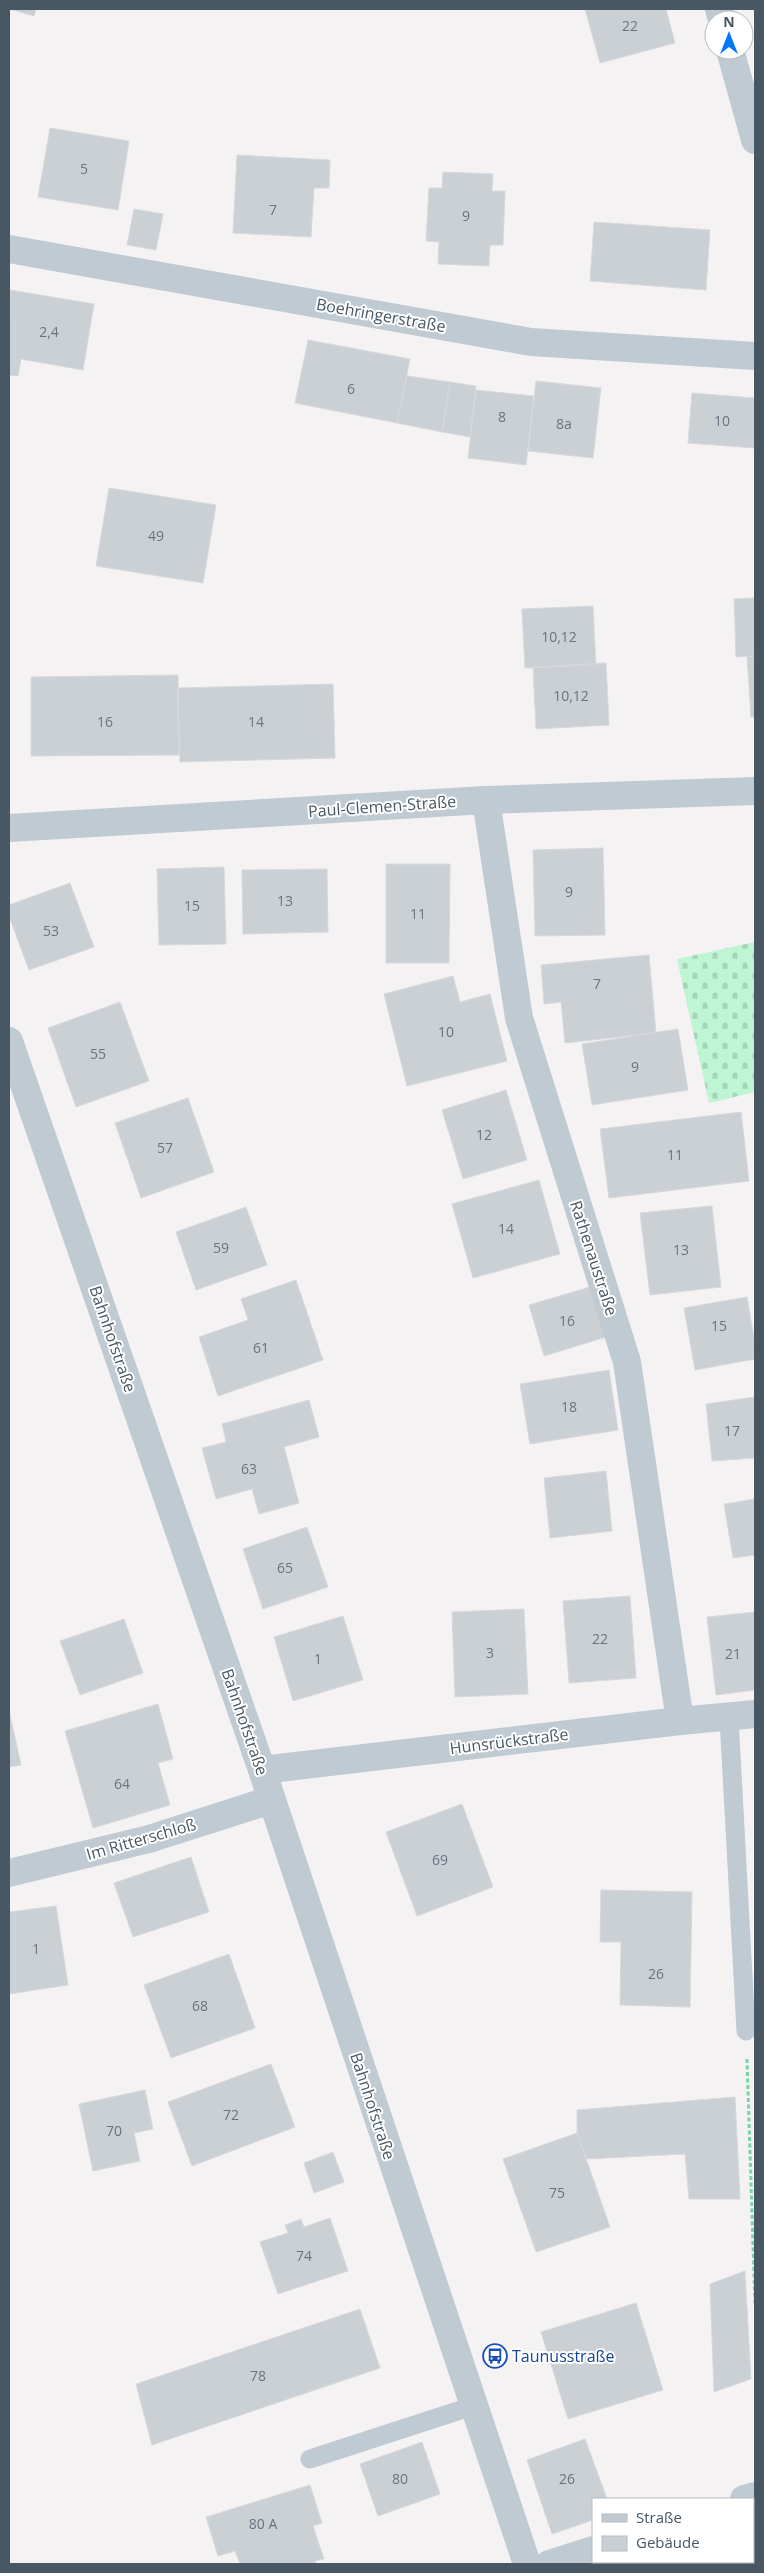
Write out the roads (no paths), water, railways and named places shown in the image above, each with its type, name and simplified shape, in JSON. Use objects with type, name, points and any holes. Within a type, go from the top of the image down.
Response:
[{"type":"street","points":[[733,60],[755,140]]},
{"type":"street","name":"Boehringerstraße","points":[[9,249],[531,342],[755,356]]},
{"type":"street","name":"Paul-Clemen-Straße","points":[[9,828],[486,800],[755,791]]},
{"type":"street","name":"Rathenaustraße","points":[[486,800],[519,1018],[627,1362],[680,1721]]},
{"type":"street","name":"Bahnhofstraße","points":[[9,1041],[262,1770],[526,2564]]},
{"type":"street","name":"Hunsrückstraße","points":[[262,1770],[680,1721],[742,1716]]},
{"type":"street","name":"Im Ritterschloß","points":[[9,1873],[149,1839],[271,1800]]},
{"type":"street","points":[[549,2564],[592,2550]]},
{"type":"lane","points":[[742,1716],[746,2031]]},
{"type":"lane","points":[[310,2459],[473,2406]]},
{"type":"place","name":"Taunusstraße","points":[[495,2356]]}]
